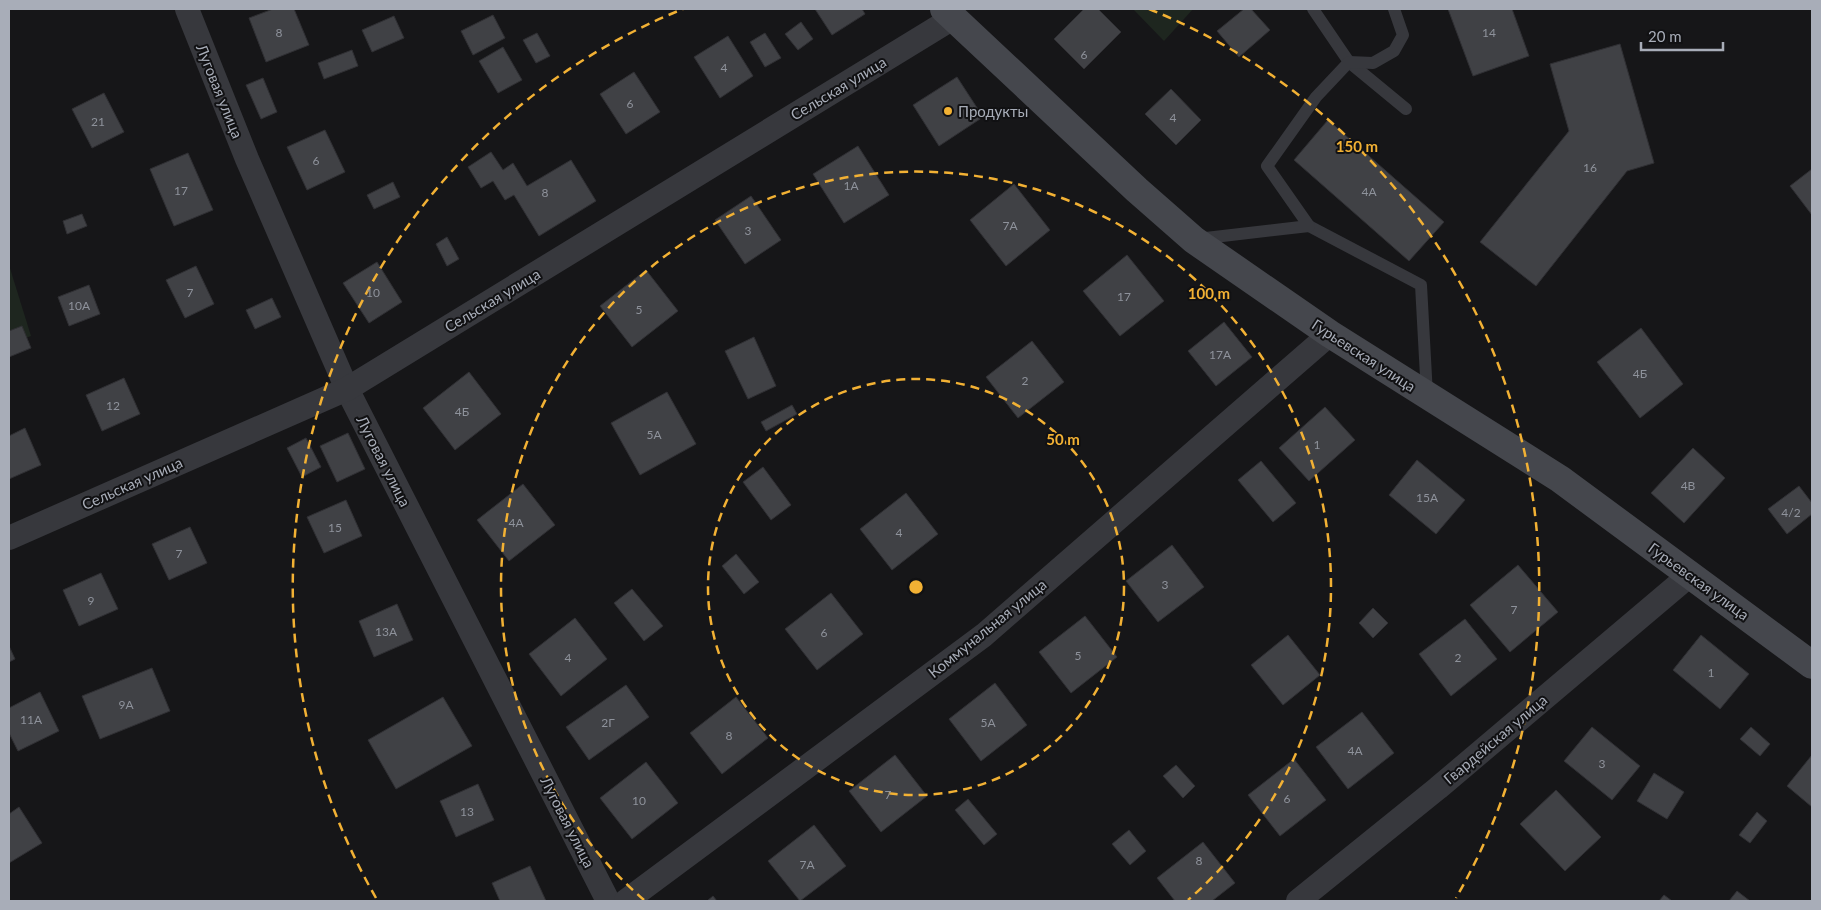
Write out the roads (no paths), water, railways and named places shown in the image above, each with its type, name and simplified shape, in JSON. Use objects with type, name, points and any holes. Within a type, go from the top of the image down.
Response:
[{"type":"street","name":"Луговая улица","points":[[187,9],[247,159],[347,389],[608,901]]},
{"type":"street","name":"Сельская улица","points":[[9,538],[347,389],[948,13]]},
{"type":"street","name":"Гурьевская улица","points":[[948,13],[1137,190],[1194,240],[1330,334],[1560,479],[1812,665]]},
{"type":"street","name":"Коммунальная улица","points":[[626,901],[984,635],[1330,334]]},
{"type":"street","name":"Гвардейская улица","points":[[1298,901],[1438,788],[1691,574]]},
{"type":"lane","points":[[1313,9],[1350,62],[1406,109]]},
{"type":"lane","points":[[1394,9],[1403,35],[1394,51],[1373,63],[1350,62],[1316,97],[1267,166],[1308,226],[1421,285],[1427,396]]},
{"type":"lane","points":[[1194,240],[1308,226]]},
{"type":"place","name":"Продукты","points":[[948,111]]}]
